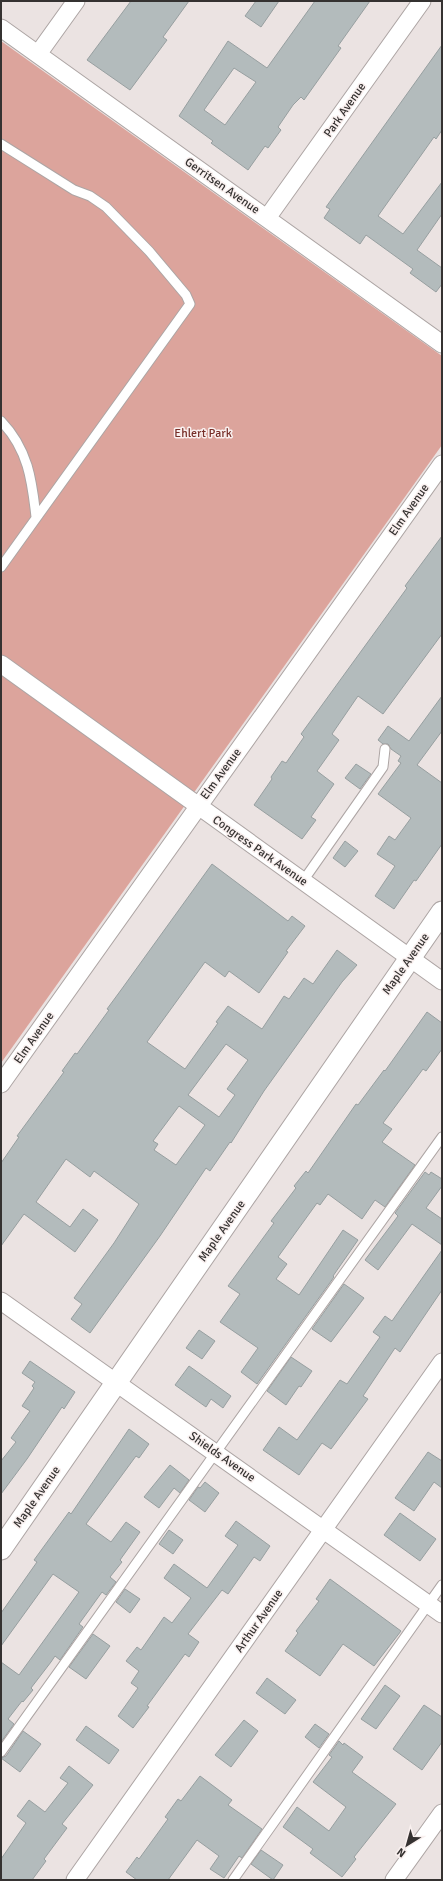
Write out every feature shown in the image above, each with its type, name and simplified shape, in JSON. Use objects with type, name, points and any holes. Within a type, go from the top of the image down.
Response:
[{"type":"street","points":[[38,54],[76,1]]},
{"type":"street","name":"Park Avenue","points":[[267,218],[422,1]]},
{"type":"street","name":"Gerritsen Avenue","points":[[1,28],[442,344]]},
{"type":"street","name":"Elm Avenue","points":[[1,1084],[442,464]]},
{"type":"street","name":"Congress Park Avenue","points":[[1,664],[197,807],[303,881],[442,982]]},
{"type":"street","name":"Maple Avenue","points":[[1,1549],[442,912]]},
{"type":"street","name":"Shields Avenue","points":[[1,1301],[435,1609]]},
{"type":"street","name":"Arthur Avenue","points":[[75,1880],[442,1362]]},
{"type":"street","points":[[394,1880],[442,1813]]},
{"type":"lane","points":[[1,144],[74,190],[90,196],[106,207],[149,252],[186,295],[190,304],[1,567]]},
{"type":"lane","points":[[1,422],[12,432],[21,447],[31,478],[36,517]]},
{"type":"lane","points":[[303,881],[383,767],[385,749]]},
{"type":"lane","points":[[1,1752],[442,1137]]},
{"type":"lane","points":[[233,1880],[435,1609],[442,1585]]},
{"type":"green space","name":"Ehlert Park","points":[[1,41],[442,356],[442,445],[1,1063]]},
{"type":"building","points":[[131,1],[189,1],[163,37],[167,40],[130,90],[87,60]]},
{"type":"building","points":[[256,1],[279,1],[261,27],[245,16]]},
{"type":"building","points":[[315,1],[370,1],[338,46],[341,48],[304,100],[301,97],[293,105],[278,127],[281,130],[268,148],[265,146],[248,170],[211,143],[213,141],[179,116],[228,41],[267,68]],"holes":[[[234,68],[256,82],[225,125],[204,110]]]},
{"type":"building","points":[[442,45],[442,130],[436,139],[434,137],[378,216],[403,234],[442,182],[442,214],[417,250],[442,268],[442,284],[436,292],[410,273],[413,269],[366,235],[360,244],[324,218],[330,209],[326,207]]},
{"type":"building","points":[[442,536],[442,634],[383,714],[358,696],[332,734],[339,740],[317,771],[334,784],[311,817],[316,820],[302,839],[254,805],[272,779],[271,777],[282,761],[286,763],[304,737],[301,734],[407,588],[405,586]]},
{"type":"building","points":[[442,696],[442,731],[417,765],[442,783],[442,844],[394,909],[375,896],[395,866],[377,854],[389,836],[395,840],[411,818],[378,794],[401,763],[398,761],[401,756],[391,749],[388,744],[383,744],[378,740],[388,726],[409,741]]},
{"type":"building","points":[[356,764],[371,774],[360,789],[345,778]]},
{"type":"building","points":[[345,841],[358,851],[345,867],[333,858]]},
{"type":"building","points":[[212,864],[288,921],[292,916],[305,926],[286,951],[288,952],[259,993],[229,971],[225,977],[205,962],[147,1042],[185,1069],[218,1023],[216,1022],[228,1006],[262,1029],[284,996],[289,999],[304,978],[313,984],[337,950],[357,965],[342,982],[264,1091],[231,1143],[230,1142],[210,1171],[206,1168],[160,1236],[90,1333],[71,1319],[82,1304],[74,1298],[114,1243],[139,1204],[94,1171],[90,1177],[66,1159],[36,1202],[70,1227],[83,1209],[98,1220],[75,1252],[24,1214],[1,1246],[1,1163],[19,1137],[17,1136],[64,1072],[62,1071],[75,1053],[77,1054],[109,1010],[107,1009]],"holes":[[[226,1044],[248,1060],[227,1089],[235,1095],[219,1117],[188,1095]],[[179,1106],[205,1125],[176,1165],[154,1150],[158,1144],[153,1141]]]},
{"type":"building","points":[[427,1012],[442,1023],[442,1049],[426,1071],[423,1069],[383,1123],[392,1129],[382,1142],[415,1165],[385,1207],[375,1200],[362,1219],[328,1194],[320,1205],[317,1203],[278,1257],[287,1264],[276,1279],[299,1295],[343,1230],[358,1240],[333,1276],[334,1277],[257,1384],[241,1372],[258,1348],[220,1322],[240,1294],[228,1286],[274,1223],[271,1221],[296,1188],[294,1186],[306,1171],[308,1173],[356,1104],[358,1105],[384,1070],[385,1071]]},
{"type":"building","points":[[425,1172],[429,1175],[431,1172],[442,1179],[442,1186],[426,1208],[442,1219],[442,1245],[412,1224],[378,1270],[365,1260],[398,1216],[395,1213]]},
{"type":"building","points":[[442,1250],[442,1290],[400,1352],[395,1348],[363,1396],[368,1399],[331,1449],[322,1443],[299,1475],[263,1450],[279,1427],[297,1440],[340,1380],[347,1384],[380,1337],[373,1332],[385,1316],[392,1321]]},
{"type":"building","points":[[344,1284],[364,1298],[331,1342],[312,1329]]},
{"type":"building","points":[[199,1330],[215,1341],[202,1359],[186,1348]]},
{"type":"building","points":[[291,1357],[312,1371],[301,1387],[299,1386],[286,1405],[267,1391]]},
{"type":"building","points":[[30,1361],[75,1392],[64,1409],[62,1407],[1,1494],[1,1461],[16,1442],[11,1438],[30,1411],[22,1406],[34,1388],[32,1386],[35,1382],[22,1373]]},
{"type":"building","points":[[189,1366],[231,1396],[223,1408],[211,1399],[206,1407],[175,1385]]},
{"type":"building","points":[[129,1429],[149,1444],[139,1458],[136,1456],[86,1524],[111,1542],[126,1522],[140,1532],[120,1560],[122,1562],[110,1577],[116,1582],[106,1595],[102,1592],[79,1624],[83,1627],[60,1660],[55,1656],[31,1688],[33,1690],[8,1719],[14,1724],[1,1742],[1,1662],[19,1675],[79,1592],[53,1574],[1,1646],[1,1613],[37,1562],[34,1560],[69,1512],[71,1514]]},
{"type":"building","points":[[428,1452],[442,1461],[442,1488],[434,1482],[414,1511],[395,1498]]},
{"type":"building","points":[[170,1465],[189,1480],[180,1493],[174,1488],[159,1508],[144,1497]]},
{"type":"building","points":[[205,1482],[219,1493],[205,1512],[189,1500],[198,1487],[200,1488]]},
{"type":"building","points":[[400,1513],[436,1539],[420,1561],[384,1535]]},
{"type":"building","points":[[236,1521],[270,1546],[260,1561],[254,1557],[228,1594],[222,1590],[188,1634],[199,1642],[189,1657],[185,1654],[133,1728],[118,1716],[138,1688],[131,1683],[139,1671],[126,1661],[137,1647],[141,1650],[164,1617],[172,1623],[191,1598],[164,1578],[174,1564],[207,1588],[238,1545],[225,1536]]},
{"type":"building","points":[[169,1530],[183,1540],[173,1554],[159,1544]]},
{"type":"building","points":[[330,1579],[401,1631],[374,1666],[343,1644],[320,1676],[285,1651],[298,1633],[296,1631],[319,1601],[316,1599]]},
{"type":"building","points":[[125,1589],[140,1599],[130,1613],[116,1602]]},
{"type":"building","points":[[93,1634],[110,1646],[86,1679],[69,1667]]},
{"type":"building","points":[[267,1678],[296,1700],[285,1714],[256,1693]]},
{"type":"building","points":[[385,1685],[400,1696],[376,1729],[361,1719]]},
{"type":"building","points":[[424,1705],[442,1717],[442,1742],[422,1770],[393,1749]]},
{"type":"building","points":[[244,1720],[258,1731],[231,1767],[215,1755]]},
{"type":"building","points":[[315,1724],[329,1734],[319,1748],[305,1737]]},
{"type":"building","points":[[86,1726],[119,1750],[109,1764],[76,1740]]},
{"type":"building","points":[[23,1731],[41,1744],[20,1772],[1,1758],[6,1756]]},
{"type":"building","points":[[339,1741],[363,1757],[352,1772],[396,1804],[354,1857],[356,1859],[342,1877],[310,1853],[313,1849],[283,1827],[297,1807],[329,1831],[346,1807],[313,1782],[332,1757],[329,1755]]},
{"type":"building","points":[[69,1766],[93,1785],[62,1824],[67,1828],[44,1859],[46,1861],[32,1880],[1,1880],[1,1859],[26,1823],[17,1816],[29,1800],[45,1812],[68,1783],[60,1778]]},
{"type":"building","points":[[200,1776],[232,1800],[228,1805],[262,1829],[242,1858],[239,1856],[224,1878],[210,1869],[219,1856],[197,1840],[168,1880],[137,1880],[126,1872],[137,1857],[139,1859],[168,1819],[165,1817],[178,1799],[181,1801]]},
{"type":"building","points":[[261,1850],[283,1865],[273,1880],[251,1864]]}]
